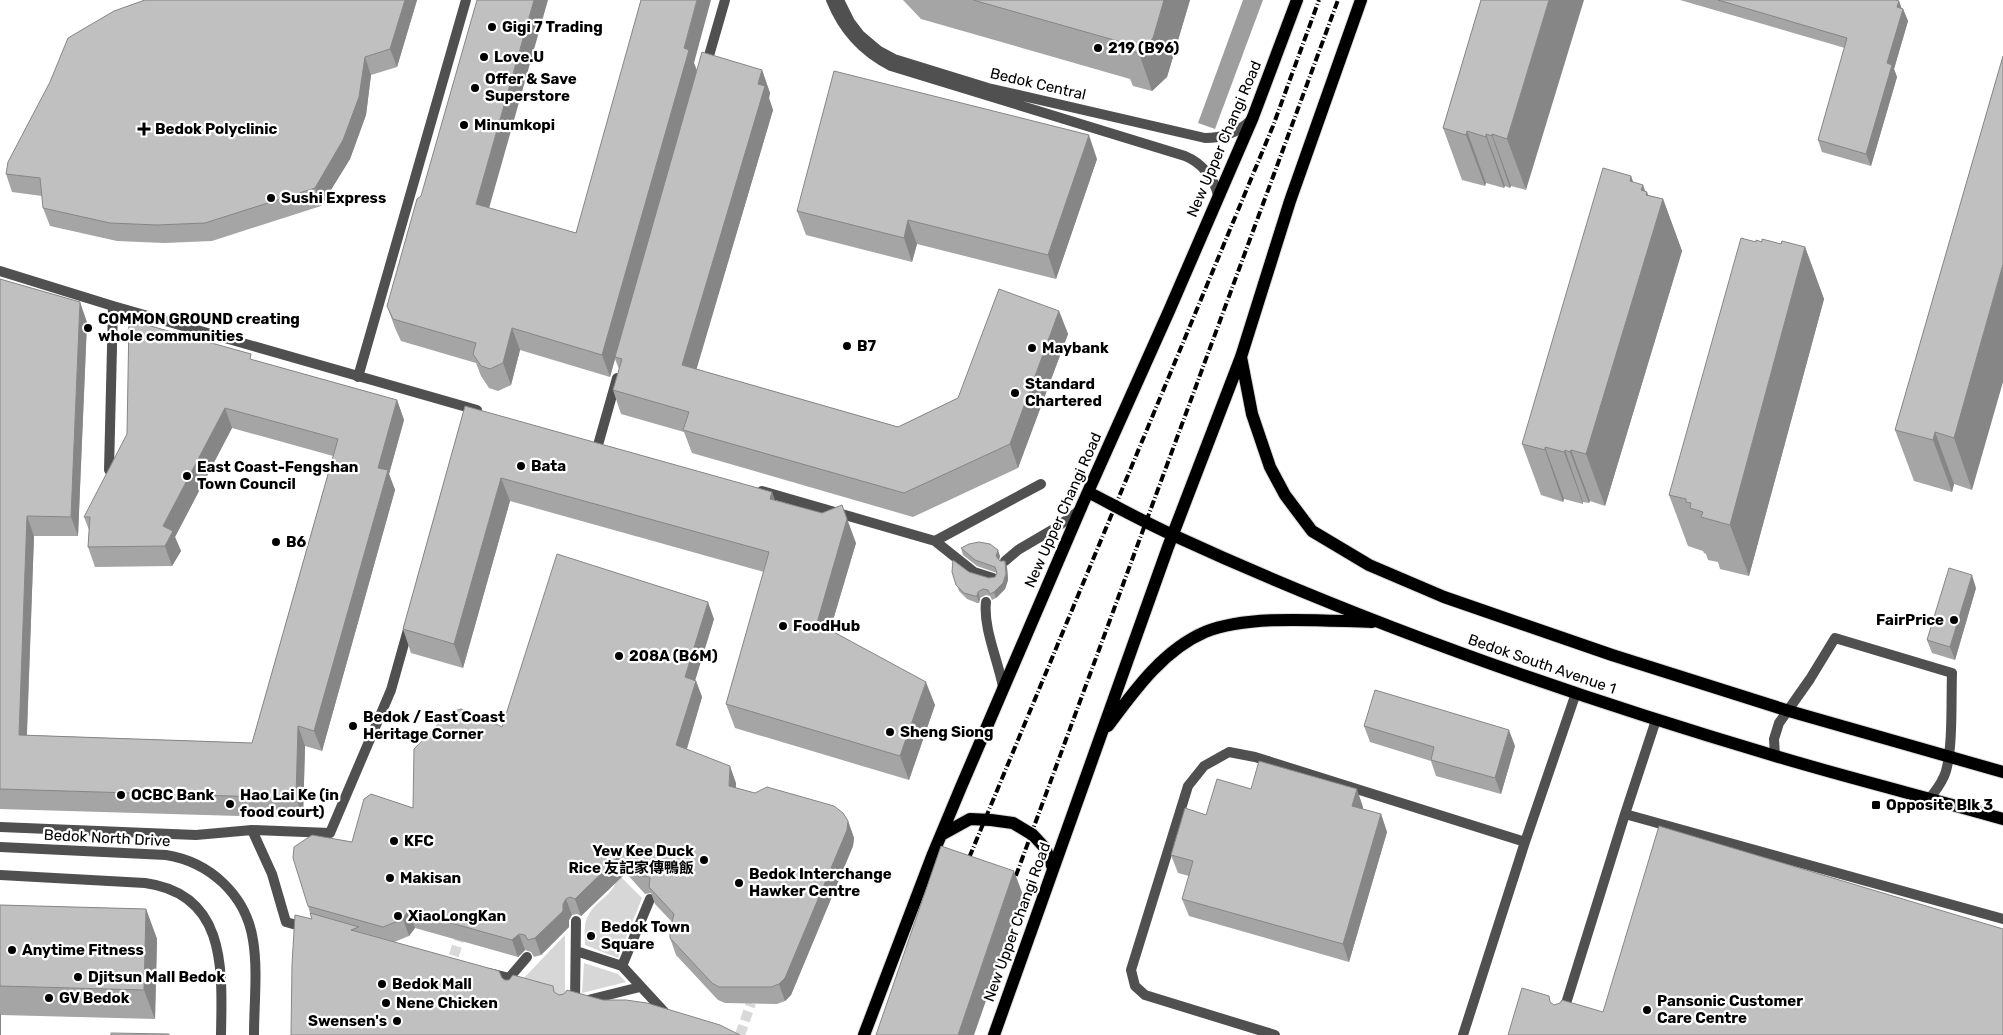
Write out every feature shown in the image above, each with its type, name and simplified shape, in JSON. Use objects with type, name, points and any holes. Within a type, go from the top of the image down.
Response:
[{"type":"main road","name":"New Upper Changi Road","points":[[864,1035],[941,835],[1080,509],[1253,117],[1297,0]]},
{"type":"main road","name":"New Upper Changi Road","points":[[994,1035],[1173,535],[1241,357],[1290,201],[1360,0]]},
{"type":"main road","name":"Bedok South Avenue 1","points":[[1241,357],[1252,414],[1270,467],[1285,495],[1312,530],[1369,565],[1444,597],[1612,655],[1789,711],[1949,755],[2003,772]]},
{"type":"main road","name":"Bedok South Avenue 1","points":[[1088,492],[1173,535],[1379,623],[1576,694],[1775,756],[2003,819]]},
{"type":"main road","points":[[1098,741],[1136,687],[1180,646],[1206,632],[1245,622],[1379,623]]},
{"type":"main road","points":[[941,835],[970,819],[1013,823],[1032,835],[1045,848],[1053,868]]},
{"type":"street","points":[[358,377],[466,0]]},
{"type":"street","points":[[704,75],[725,0]]},
{"type":"street","name":"Bedok Central","points":[[832,0],[839,17],[854,40],[883,62],[900,70],[1185,156],[1204,168],[1214,184],[1218,195]]},
{"type":"street","name":"Bedok Central","points":[[839,0],[854,28],[879,51],[894,59],[988,88],[1205,138],[1219,137],[1232,133],[1241,129],[1253,117]]},
{"type":"street","points":[[0,271],[358,377],[470,414],[490,414]]},
{"type":"street","points":[[109,470],[113,306]]},
{"type":"street","points":[[598,445],[620,368]]},
{"type":"street","points":[[935,541],[1041,484]]},
{"type":"street","points":[[748,487],[935,541],[974,572],[993,578]]},
{"type":"street","points":[[1005,561],[1018,550],[1057,527],[1080,509]]},
{"type":"street","points":[[986,602],[987,628],[998,661],[1003,687]]},
{"type":"street","points":[[0,827],[196,835],[252,830],[330,833],[391,690],[412,616]]},
{"type":"street","points":[[1775,756],[1774,739],[1779,723],[1789,711],[1835,638],[1952,674],[1949,755],[1946,771],[1941,783],[1930,798]]},
{"type":"street","points":[[1463,1035],[1525,842],[1576,694]]},
{"type":"street","points":[[1562,1016],[1656,720]]},
{"type":"street","points":[[1275,1035],[1145,995],[1135,986],[1131,970],[1188,786],[1204,766],[1229,752],[1254,757],[1525,842]]},
{"type":"street","points":[[1625,814],[2003,919]]},
{"type":"street","points":[[252,830],[272,874],[286,922],[315,930]]},
{"type":"street","name":"Bedok North Drive","points":[[0,847],[166,855],[190,861],[212,873],[225,884],[240,904],[252,934],[255,959],[254,1035]]},
{"type":"street","points":[[0,875],[145,883],[166,888],[184,897],[204,916],[216,941],[222,987],[221,1035]]},
{"type":"street","points":[[622,966],[650,899]]},
{"type":"street","points":[[569,1014],[575,1004],[576,921]]},
{"type":"street","points":[[576,951],[622,966],[672,1020],[680,1022]]},
{"type":"street","points":[[509,978],[527,958]]},
{"type":"street","points":[[476,969],[509,978]]},
{"type":"street","points":[[509,978],[514,992]]},
{"type":"street","points":[[575,1004],[640,986]]},
{"type":"shaded area","points":[[1243,0],[1263,0],[1215,129],[1198,123]]},
{"type":"shaded area","points":[[618,874],[642,898],[618,958],[585,945],[585,933],[589,914],[613,888]]},
{"type":"shaded area","points":[[565,935],[565,999],[521,981]]},
{"type":"shaded area","points":[[584,963],[618,974],[626,982],[582,993]]},
{"type":"building","points":[[145,0],[405,0],[390,49],[365,57],[359,97],[343,140],[315,188],[205,223],[157,225],[110,223],[43,208],[40,178],[6,174],[8,162],[50,82],[68,38],[114,11]]},
{"type":"building","points":[[477,0],[534,0],[476,204],[576,233],[641,0],[697,0],[684,48],[689,50],[602,355],[512,328],[503,363],[490,369],[481,366],[473,354],[476,343],[393,319],[387,306],[417,199],[421,196]]},
{"type":"building","points":[[973,0],[1164,0],[1153,38],[1139,53],[1119,48],[1121,42]]},
{"type":"building","points":[[1481,0],[1549,0],[1507,139],[1492,134],[1492,136],[1486,134],[1486,137],[1467,131],[1466,135],[1443,128]]},
{"type":"building","points":[[1718,0],[1899,1],[1897,7],[1903,9],[1887,63],[1892,65],[1866,154],[1818,140],[1847,38]]},
{"type":"building","points":[[702,52],[762,70],[758,84],[765,86],[682,365],[898,427],[958,398],[999,289],[1059,311],[1010,444],[904,493],[683,430],[689,412],[613,390],[622,359],[615,357]]},
{"type":"building","points":[[2003,56],[2003,264],[1954,438],[1935,432],[1933,440],[1895,430]]},
{"type":"building","points":[[834,71],[1089,135],[1048,255],[908,220],[904,238],[797,211]]},
{"type":"building","points":[[1603,168],[1631,176],[1630,181],[1643,185],[1641,190],[1647,192],[1646,195],[1663,199],[1586,454],[1571,450],[1570,452],[1565,450],[1564,452],[1545,447],[1545,450],[1522,444]]},
{"type":"building","points":[[1741,238],[1756,242],[1756,240],[1762,242],[1762,239],[1781,244],[1782,241],[1805,247],[1730,525],[1701,517],[1703,512],[1690,508],[1691,503],[1686,502],[1686,499],[1669,495]]},
{"type":"building","points":[[0,279],[80,302],[71,517],[27,516],[19,735],[252,743],[338,439],[225,408],[163,526],[173,531],[165,546],[88,547],[90,517],[84,517],[127,434],[129,320],[251,354],[250,359],[397,400],[378,468],[388,470],[314,731],[298,726],[296,798],[0,789]]},
{"type":"building","points":[[465,406],[772,492],[770,499],[822,513],[842,505],[847,519],[817,623],[926,682],[900,756],[726,704],[769,552],[501,478],[454,644],[403,629]]},
{"type":"building","points":[[979,542],[990,544],[998,550],[996,556],[1000,561],[1005,561],[1006,574],[1003,583],[994,592],[990,594],[988,590],[983,589],[975,596],[964,593],[956,585],[952,572],[953,560],[969,572],[989,578],[995,577],[997,573],[995,567],[975,560],[961,548]]},
{"type":"building","points":[[557,554],[708,602],[685,677],[696,681],[676,745],[730,766],[729,786],[755,793],[767,787],[834,806],[843,813],[848,821],[847,830],[785,978],[779,984],[771,987],[719,987],[712,983],[670,938],[674,914],[649,887],[650,878],[646,876],[639,877],[619,856],[575,899],[570,897],[566,899],[563,904],[563,911],[535,938],[528,940],[525,935],[519,934],[512,940],[408,911],[403,919],[383,927],[308,906],[293,858],[294,847],[312,835],[352,842],[364,799],[371,794],[413,808],[414,749],[449,713],[461,709],[474,713],[502,727]]},
{"type":"building","points":[[1949,568],[1972,575],[1950,647],[1927,640]]},
{"type":"building","points":[[1375,690],[1509,730],[1495,778],[1431,760],[1434,747],[1364,726]]},
{"type":"building","points":[[1259,761],[1357,789],[1352,806],[1381,814],[1343,944],[1182,899],[1193,861],[1171,855],[1185,808],[1206,815],[1217,779],[1251,789]]},
{"type":"building","points":[[1659,826],[2003,929],[2003,1035],[1508,1035],[1522,988],[1549,996],[1550,1002],[1554,1005],[1562,1000],[1603,1012]]},
{"type":"building","points":[[941,846],[1014,871],[958,1035],[876,1035]]},
{"type":"building","points":[[0,905],[146,909],[144,990],[0,986]]},
{"type":"building","name":"Bedok Mall","points":[[310,913],[359,927],[351,930],[499,971],[505,980],[509,980],[513,975],[553,986],[554,992],[559,995],[564,994],[567,990],[603,1000],[626,1000],[647,1003],[720,1025],[740,1035],[291,1035],[295,915],[312,919]]},
{"type":"building","points":[[111,1033],[169,1034],[169,1035],[111,1035]]},
{"type":"tunnel","points":[[449,970],[459,940]]},
{"type":"tunnel","points":[[740,1035],[751,1003]]},
{"type":"railway","points":[[964,870],[1273,126],[1319,0]]},
{"type":"railway","points":[[1011,889],[1338,0]]},
{"type":"place","name":"Gigi 7 Trading","points":[[492,27]]},
{"type":"place","name":"219 (B96)","points":[[1098,48]]},
{"type":"place","name":"Love.U","points":[[484,57]]},
{"type":"place","name":"Offer & Save Superstore","points":[[475,88]]},
{"type":"place","name":"Minumkopi","points":[[464,125]]},
{"type":"place","name":"Bedok Polyclinic","points":[[144,129]]},
{"type":"place","name":"Sushi Express","points":[[271,198]]},
{"type":"place","name":"COMMON GROUND creating whole communities","points":[[88,328]]},
{"type":"place","name":"B7","points":[[847,346]]},
{"type":"place","name":"Maybank","points":[[1032,348]]},
{"type":"place","name":"Standard Chartered","points":[[1015,393]]},
{"type":"place","name":"Bata","points":[[521,466]]},
{"type":"place","name":"East Coast-Fengshan Town Council","points":[[187,476]]},
{"type":"place","name":"B6","points":[[276,542]]},
{"type":"place","name":"FairPrice","points":[[1954,620]]},
{"type":"place","name":"FoodHub","points":[[783,626]]},
{"type":"place","name":"208A (B6M)","points":[[619,656]]},
{"type":"place","name":"Bedok / East Coast Heritage Corner","points":[[353,726]]},
{"type":"place","name":"Sheng Siong","points":[[890,732]]},
{"type":"place","name":"OCBC Bank","points":[[121,795]]},
{"type":"place","name":"Hao Lai Ke (in food court)","points":[[230,804]]},
{"type":"place","name":"Opposite Blk 3","points":[[1876,805]]},
{"type":"place","name":"KFC","points":[[394,841]]},
{"type":"place","name":"Yew Kee Duck Rice 友記家傳鴨飯","points":[[704,860]]},
{"type":"place","name":"Makisan","points":[[390,878]]},
{"type":"place","name":"Bedok Interchange Hawker Centre","points":[[739,883]]},
{"type":"place","name":"XiaoLongKan","points":[[398,916]]},
{"type":"place","name":"Bedok Town Square","points":[[591,936]]},
{"type":"place","name":"Anytime Fitness","points":[[12,950]]},
{"type":"place","name":"Djitsun Mall Bedok","points":[[78,977]]},
{"type":"place","name":"Bedok Mall","points":[[382,984]]},
{"type":"place","name":"GV Bedok","points":[[49,998]]},
{"type":"place","name":"Nene Chicken","points":[[386,1003]]},
{"type":"place","name":"Pansonic Customer Care Centre","points":[[1647,1010]]},
{"type":"place","name":"Swensen's","points":[[397,1021]]}]
